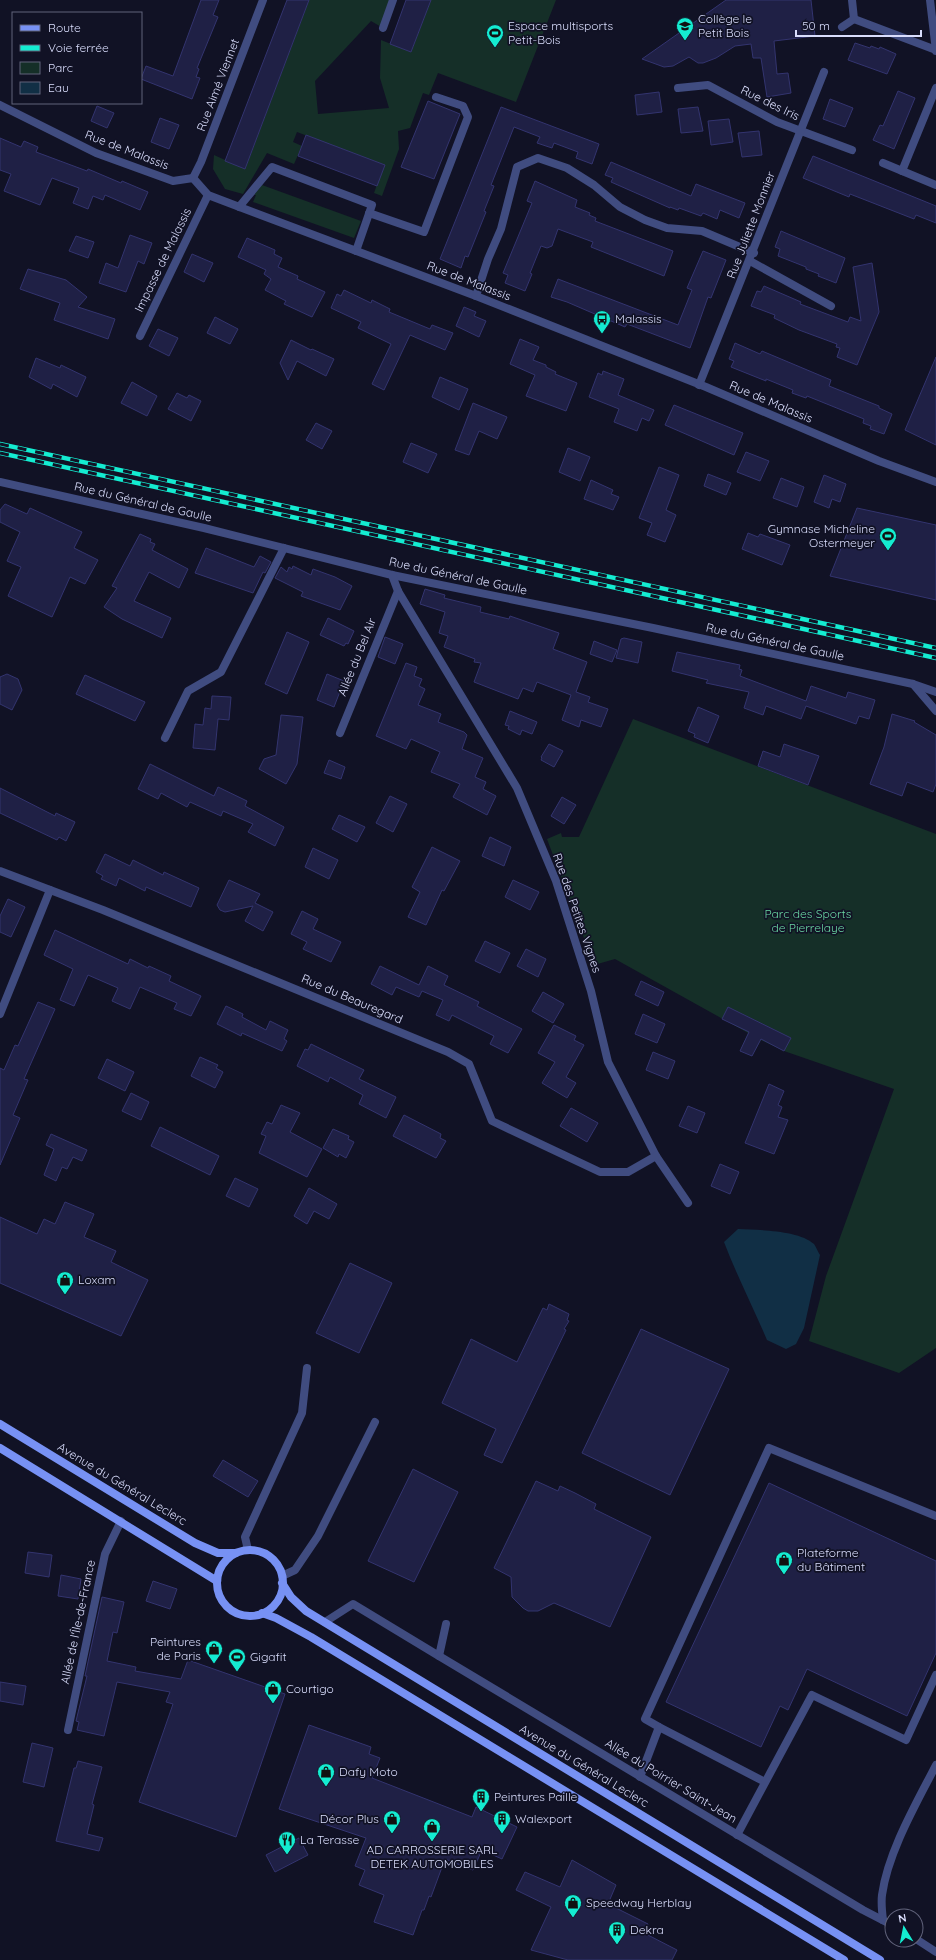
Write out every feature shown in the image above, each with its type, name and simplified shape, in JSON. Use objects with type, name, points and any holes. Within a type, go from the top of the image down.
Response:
[{"type":"main road","name":"Avenue du Général Leclerc","points":[[0,1424],[195,1543],[218,1552],[236,1553],[248,1550],[261,1552],[267,1555],[276,1564],[291,1597],[301,1607],[880,1960]]},
{"type":"main road","points":[[0,1448],[217,1581]]},
{"type":"main road","points":[[236,1553],[223,1564],[217,1581],[219,1595],[226,1606],[231,1610],[243,1615],[262,1613],[269,1609],[278,1598],[282,1580]]},
{"type":"main road","points":[[262,1613],[276,1618],[311,1637],[844,1960]]},
{"type":"street","name":"Rue Aimé Viennet","points":[[193,178],[201,162],[263,0]]},
{"type":"street","points":[[383,28],[393,0]]},
{"type":"street","points":[[852,0],[854,19]]},
{"type":"street","points":[[854,19],[936,51],[930,0]]},
{"type":"street","points":[[842,27],[854,19]]},
{"type":"street","name":"Rue Juliette Monnier","points":[[700,385],[754,253],[824,72]]},
{"type":"street","name":"Rue des Iris","points":[[678,88],[708,85],[777,122],[852,150]]},
{"type":"street","points":[[902,171],[936,88]]},
{"type":"street","points":[[369,213],[424,232],[468,117],[463,106],[436,97]]},
{"type":"street","name":"Rue de Malassis","points":[[0,105],[96,153],[173,181],[193,178],[208,195],[476,296],[700,385],[879,461],[936,482]]},
{"type":"street","points":[[476,296],[488,259],[501,229],[517,167],[538,158],[567,168],[594,185],[620,207],[645,220],[667,228],[702,231],[754,253]]},
{"type":"street","points":[[883,163],[936,185]]},
{"type":"street","points":[[239,207],[272,167],[372,206],[356,251]]},
{"type":"street","name":"Impasse de Malassis","points":[[140,336],[208,195]]},
{"type":"street","points":[[750,261],[831,306]]},
{"type":"street","name":"Rue du Général de Gaulle","points":[[0,482],[204,528],[392,575],[653,628],[913,684],[936,692]]},
{"type":"street","points":[[165,738],[188,691],[220,672],[284,548]]},
{"type":"street","name":"Rue des Petites Vignes","points":[[392,575],[398,591],[517,788],[556,881],[590,991],[608,1062],[656,1156],[688,1202]]},
{"type":"street","name":"Allée du Bel Air","points":[[340,733],[398,591]]},
{"type":"street","points":[[913,684],[936,711]]},
{"type":"street","name":"Rue du Beauregard","points":[[0,871],[269,977],[448,1052],[469,1064],[492,1121],[600,1172],[628,1172],[656,1156]]},
{"type":"street","points":[[0,1014],[50,890]]},
{"type":"street","points":[[248,1550],[245,1536],[302,1413],[307,1368]]},
{"type":"street","points":[[282,1580],[295,1570],[318,1536],[375,1422]]},
{"type":"street","points":[[765,1782],[659,1728],[645,1719],[769,1448],[936,1516]]},
{"type":"street","name":"Allée de l'Île-de-France","points":[[68,1730],[105,1554],[120,1521]]},
{"type":"street","name":"Allée du Poirrier Saint-Jean","points":[[325,1622],[353,1604],[737,1835],[863,1910],[883,1920]]},
{"type":"street","points":[[439,1656],[446,1624]]},
{"type":"street","points":[[737,1835],[812,1695],[906,1740],[936,1675]]},
{"type":"street","points":[[640,1777],[659,1728]]},
{"type":"street","points":[[883,1920],[882,1896],[889,1866],[909,1818],[936,1765]]},
{"type":"street","points":[[924,1944],[936,1952]]},
{"type":"green space","points":[[309,0],[393,0],[383,28],[371,21],[315,81],[318,114],[389,108],[380,78],[381,40],[411,52],[431,0],[556,0],[516,102],[438,73],[429,95],[423,93],[410,128],[398,131],[399,149],[382,196],[374,193],[384,165],[297,132],[293,142],[302,146],[294,164],[267,153],[243,194],[225,189],[213,169],[214,155],[245,169]]},
{"type":"green space","points":[[262,185],[361,221],[354,238],[253,202],[256,195],[254,195]]},
{"type":"green space","name":"Parc des Sports de Pierrelaye","points":[[633,719],[936,834],[936,1348],[899,1373],[809,1341],[826,1276],[894,1089],[784,1051],[761,1040],[752,1056],[740,1051],[748,1033],[615,959],[594,965],[547,839],[561,833],[562,837],[579,837]]},
{"type":"water","points":[[738,1229],[767,1230],[799,1236],[814,1244],[820,1255],[804,1328],[796,1344],[786,1349],[767,1340],[729,1255],[724,1242]]},
{"type":"building","points":[[201,0],[219,0],[213,15],[218,17],[197,68],[199,69],[196,77],[200,78],[192,99],[142,79],[146,66],[173,76]]},
{"type":"building","points":[[287,0],[309,0],[245,169],[225,161]]},
{"type":"building","points":[[406,0],[431,0],[411,52],[390,44]]},
{"type":"building","points":[[726,0],[811,0],[815,36],[774,41],[777,74],[788,73],[791,93],[767,97],[761,58],[753,58],[751,44],[735,46],[716,58],[703,63],[698,63],[689,57],[673,66],[664,67],[642,59]]},
{"type":"building","points":[[855,43],[870,48],[871,46],[879,49],[880,47],[896,54],[887,74],[848,60]]},
{"type":"building","points":[[898,91],[915,98],[894,149],[873,140],[880,125],[883,126]]},
{"type":"building","points":[[659,92],[662,112],[637,115],[635,95]]},
{"type":"building","points":[[830,99],[853,108],[845,127],[823,119]]},
{"type":"building","points":[[428,101],[460,114],[434,179],[401,167]]},
{"type":"building","points":[[97,106],[114,113],[107,128],[91,121]]},
{"type":"building","points":[[501,107],[599,144],[592,164],[576,158],[578,152],[554,143],[552,148],[537,143],[540,137],[514,127],[491,185],[494,186],[484,211],[486,212],[468,257],[465,256],[461,268],[440,259]]},
{"type":"building","points":[[698,107],[703,131],[681,133],[678,109]]},
{"type":"building","points":[[160,118],[179,125],[169,149],[151,142]]},
{"type":"building","points":[[729,119],[733,142],[711,145],[708,121]]},
{"type":"building","points":[[759,131],[762,155],[742,157],[738,133]]},
{"type":"building","points":[[306,135],[385,165],[377,186],[298,156]]},
{"type":"building","points":[[0,138],[21,147],[24,141],[38,147],[36,152],[87,171],[88,169],[121,183],[122,181],[148,192],[140,210],[105,195],[103,200],[93,196],[88,209],[73,203],[79,188],[52,178],[40,205],[4,191],[11,174],[0,170]]},
{"type":"building","points":[[813,156],[936,206],[936,223],[916,215],[914,219],[850,194],[849,197],[803,178]]},
{"type":"building","points":[[611,162],[691,196],[696,184],[745,203],[739,218],[720,210],[717,219],[703,213],[701,216],[679,208],[678,210],[670,208],[611,182],[613,178],[605,175]]},
{"type":"building","points":[[535,181],[577,200],[575,207],[590,213],[589,215],[596,218],[595,221],[673,251],[664,276],[591,247],[593,242],[558,229],[552,246],[547,248],[541,246],[530,273],[532,274],[525,291],[505,283],[508,275],[503,273],[532,203],[527,201]]},
{"type":"building","points":[[781,231],[845,258],[836,283],[818,276],[819,274],[806,269],[806,267],[778,256],[780,249],[775,247]]},
{"type":"building","points":[[130,235],[152,243],[144,264],[138,261],[126,292],[99,283],[106,263],[118,268]]},
{"type":"building","points":[[76,236],[94,242],[88,258],[69,251]]},
{"type":"building","points":[[247,238],[275,250],[274,254],[282,258],[278,267],[298,276],[297,279],[325,292],[312,317],[284,304],[286,301],[265,290],[271,279],[264,274],[266,270],[238,257]]},
{"type":"building","points":[[703,251],[726,260],[711,298],[708,297],[690,348],[627,324],[625,327],[567,302],[551,297],[558,279],[678,325],[692,290],[687,288]]},
{"type":"building","points":[[192,254],[213,263],[204,282],[184,272]]},
{"type":"building","points":[[872,263],[879,312],[857,365],[837,357],[840,348],[836,347],[837,344],[799,330],[774,318],[775,315],[751,306],[757,291],[761,292],[764,286],[801,302],[800,304],[848,322],[850,317],[861,321],[853,267]]},
{"type":"building","points":[[28,269],[66,280],[87,297],[78,307],[115,319],[108,339],[54,320],[60,303],[20,289]]},
{"type":"building","points":[[344,290],[371,303],[372,300],[390,309],[389,312],[430,329],[432,325],[453,333],[445,350],[410,335],[384,390],[372,384],[391,344],[358,328],[361,322],[331,308],[337,294],[341,296]]},
{"type":"building","points":[[464,307],[476,312],[474,316],[486,321],[479,337],[456,326]]},
{"type":"building","points":[[215,317],[238,329],[230,344],[207,333]]},
{"type":"building","points":[[158,329],[178,338],[169,356],[149,346]]},
{"type":"building","points":[[520,339],[539,347],[533,360],[546,365],[546,367],[556,372],[555,374],[577,383],[566,411],[526,396],[535,375],[510,364]]},
{"type":"building","points":[[291,340],[334,359],[326,376],[297,361],[288,380],[280,363]]},
{"type":"building","points":[[735,343],[760,354],[762,351],[831,380],[829,386],[879,406],[879,408],[892,414],[884,434],[870,429],[871,426],[863,423],[864,419],[807,396],[806,398],[792,393],[793,390],[731,367],[734,361],[729,359]]},
{"type":"building","points":[[936,357],[936,445],[905,430]]},
{"type":"building","points":[[36,358],[60,368],[61,365],[86,377],[77,397],[53,384],[51,389],[29,377]]},
{"type":"building","points":[[603,371],[624,379],[618,395],[654,410],[649,421],[642,418],[637,431],[614,422],[619,409],[589,397],[598,373],[602,375]]},
{"type":"building","points":[[440,377],[468,389],[459,410],[432,397]]},
{"type":"building","points":[[132,382],[157,396],[147,416],[121,403]]},
{"type":"building","points":[[177,393],[187,398],[189,395],[201,401],[191,421],[168,409]]},
{"type":"building","points":[[473,403],[507,417],[497,439],[479,431],[469,455],[455,450]]},
{"type":"building","points":[[674,405],[743,433],[734,455],[665,425]]},
{"type":"building","points":[[316,423],[332,431],[322,449],[306,440]]},
{"type":"building","points":[[411,443],[437,454],[428,473],[403,462]]},
{"type":"building","points":[[568,448],[590,457],[580,481],[559,472]]},
{"type":"building","points":[[746,452],[769,461],[760,481],[737,472]]},
{"type":"building","points":[[659,467],[679,475],[666,510],[676,515],[665,542],[647,535],[652,523],[639,518]]},
{"type":"building","points":[[708,474],[731,483],[726,495],[704,486]]},
{"type":"building","points":[[824,475],[846,484],[840,502],[832,499],[829,508],[814,502]]},
{"type":"building","points":[[781,478],[804,487],[797,507],[773,498]]},
{"type":"building","points":[[591,480],[613,490],[611,494],[619,497],[613,510],[584,499]]},
{"type":"building","points":[[5,504],[27,514],[30,508],[82,532],[74,548],[98,560],[85,584],[70,577],[52,617],[8,596],[21,567],[7,561],[20,532],[0,522],[0,510]]},
{"type":"building","name":"Gymnase Micheline Ostermeyer","points":[[857,508],[936,525],[936,600],[830,576]]},
{"type":"building","points":[[748,533],[758,537],[760,534],[790,545],[782,565],[742,549]]},
{"type":"building","points":[[140,534],[151,539],[150,542],[155,544],[152,550],[188,569],[179,588],[149,572],[134,601],[171,618],[162,638],[122,619],[104,607],[117,588],[112,586]]},
{"type":"building","points":[[206,548],[254,567],[260,556],[271,562],[265,573],[263,572],[253,593],[195,573]]},
{"type":"building","points":[[293,566],[311,575],[313,569],[335,577],[352,586],[340,610],[301,596],[303,592],[275,578],[281,567],[287,572],[289,567],[292,569]]},
{"type":"building","points":[[425,589],[445,595],[444,598],[481,607],[480,612],[509,619],[510,616],[559,633],[553,649],[587,662],[576,692],[590,697],[588,702],[608,709],[601,727],[581,720],[579,727],[562,720],[571,695],[537,682],[533,692],[523,688],[518,699],[474,682],[481,663],[474,662],[475,659],[444,647],[448,636],[439,633],[445,612],[420,604]]},
{"type":"building","points":[[328,618],[354,631],[348,644],[346,643],[344,646],[320,635]]},
{"type":"building","points":[[287,632],[309,642],[287,694],[265,684]]},
{"type":"building","points":[[385,637],[403,644],[395,664],[378,657]]},
{"type":"building","points":[[624,638],[642,642],[638,663],[616,658],[621,639]]},
{"type":"building","points":[[594,641],[617,650],[612,662],[590,654]]},
{"type":"building","points":[[677,652],[740,665],[739,669],[742,670],[740,676],[806,701],[811,686],[846,698],[848,692],[875,700],[869,719],[859,716],[856,724],[806,706],[801,719],[766,706],[763,715],[744,708],[749,692],[706,683],[708,680],[672,671]]},
{"type":"building","points":[[406,663],[417,667],[414,676],[422,679],[419,686],[425,689],[418,705],[441,714],[438,722],[464,732],[467,735],[462,749],[483,758],[475,777],[486,782],[483,789],[496,796],[487,815],[453,797],[460,784],[431,772],[440,752],[411,739],[406,749],[376,736]]},
{"type":"building","points":[[7,674],[18,679],[22,690],[12,710],[0,704],[0,677]]},
{"type":"building","points":[[327,674],[344,681],[334,707],[317,700]]},
{"type":"building","points":[[85,675],[145,702],[135,721],[76,694]]},
{"type":"building","points":[[212,696],[231,697],[229,720],[218,719],[215,750],[193,748],[195,724],[203,725],[205,708],[211,709]]},
{"type":"building","points":[[698,707],[719,716],[708,743],[694,737],[695,734],[688,731]]},
{"type":"building","points":[[510,711],[537,722],[532,734],[522,730],[520,735],[508,729],[509,726],[505,725]]},
{"type":"building","points":[[892,714],[915,721],[914,722],[936,735],[936,784],[933,792],[907,782],[902,796],[870,784],[884,747]]},
{"type":"building","points":[[281,715],[303,717],[297,764],[286,784],[259,769],[264,759],[276,755]]},
{"type":"building","points":[[549,744],[563,751],[554,767],[541,760],[541,757]]},
{"type":"building","points":[[784,744],[819,756],[808,785],[758,766],[763,751],[780,757]]},
{"type":"building","points":[[329,760],[345,767],[341,779],[324,773]]},
{"type":"building","points":[[150,764],[214,796],[218,787],[247,801],[245,806],[284,827],[275,846],[248,832],[253,824],[223,811],[221,816],[190,802],[187,807],[161,793],[158,799],[138,789]]},
{"type":"building","points":[[0,788],[55,816],[56,813],[75,822],[66,841],[59,837],[57,840],[0,813]]},
{"type":"building","points":[[390,796],[407,804],[393,832],[376,823]]},
{"type":"building","points":[[562,797],[576,805],[564,824],[551,816]]},
{"type":"building","points":[[339,815],[365,827],[357,842],[332,829]]},
{"type":"building","points":[[490,837],[511,847],[504,866],[482,856]]},
{"type":"building","points":[[432,847],[460,861],[444,891],[442,890],[426,925],[408,917],[420,892],[412,887]]},
{"type":"building","points":[[313,848],[338,860],[329,879],[305,867]]},
{"type":"building","points":[[105,854],[130,866],[133,860],[163,875],[164,872],[199,888],[191,907],[146,887],[145,891],[119,878],[116,886],[101,879],[103,876],[96,872]]},
{"type":"building","points":[[229,880],[260,894],[255,903],[273,912],[263,931],[245,921],[253,906],[225,912],[220,910],[217,905]]},
{"type":"building","points":[[513,880],[539,892],[530,910],[505,897]]},
{"type":"building","points":[[8,899],[25,907],[11,937],[0,932],[0,916]]},
{"type":"building","points":[[302,911],[318,919],[313,929],[341,942],[331,962],[303,949],[307,942],[291,934]]},
{"type":"building","points":[[55,930],[128,964],[130,959],[148,968],[149,966],[171,976],[169,981],[201,996],[191,1016],[174,1009],[177,1003],[140,987],[130,1009],[112,1001],[118,988],[88,975],[74,1006],[60,1000],[73,969],[44,955]]},
{"type":"building","points":[[485,941],[510,953],[500,973],[475,961]]},
{"type":"building","points":[[526,949],[546,959],[538,977],[517,966]]},
{"type":"building","points":[[380,966],[419,985],[428,966],[448,976],[444,985],[479,1002],[477,1006],[522,1029],[508,1053],[490,1044],[494,1036],[452,1015],[449,1021],[436,1015],[443,1000],[422,991],[419,997],[396,987],[392,995],[371,984]]},
{"type":"building","points":[[641,981],[664,992],[658,1006],[635,995]]},
{"type":"building","points":[[543,992],[564,1004],[553,1023],[532,1011]]},
{"type":"building","points":[[38,1002],[55,1009],[24,1079],[28,1080],[13,1115],[20,1118],[0,1165],[0,1068],[4,1070],[15,1045],[18,1046]]},
{"type":"building","points":[[226,1006],[243,1014],[242,1017],[266,1030],[270,1021],[288,1030],[284,1039],[287,1041],[282,1051],[242,1033],[241,1036],[217,1024]]},
{"type":"building","points":[[728,1007],[791,1038],[784,1051],[761,1039],[752,1056],[740,1051],[749,1032],[722,1019]]},
{"type":"building","points":[[643,1014],[665,1024],[657,1043],[635,1034]]},
{"type":"building","points":[[554,1025],[576,1036],[574,1040],[584,1045],[566,1077],[576,1083],[567,1098],[542,1083],[555,1062],[538,1053]]},
{"type":"building","points":[[311,1044],[364,1070],[359,1079],[396,1097],[386,1118],[359,1104],[363,1095],[330,1077],[328,1082],[297,1066],[305,1049],[308,1050]]},
{"type":"building","points":[[653,1052],[675,1061],[668,1079],[646,1070]]},
{"type":"building","points":[[200,1057],[218,1065],[216,1068],[223,1072],[215,1088],[191,1076]]},
{"type":"building","points":[[107,1059],[134,1072],[125,1091],[98,1078]]},
{"type":"building","points":[[769,1084],[784,1091],[778,1105],[782,1107],[778,1117],[788,1120],[774,1154],[745,1143]]},
{"type":"building","points":[[131,1093],[149,1102],[141,1120],[122,1111]]},
{"type":"building","points":[[281,1105],[300,1113],[290,1132],[322,1149],[307,1177],[259,1153],[266,1136],[261,1134],[267,1122],[272,1124]]},
{"type":"building","points":[[688,1106],[705,1113],[697,1133],[679,1126]]},
{"type":"building","points":[[571,1108],[598,1123],[587,1142],[560,1126]]},
{"type":"building","points":[[404,1115],[441,1134],[440,1138],[446,1141],[436,1158],[393,1136]]},
{"type":"building","points":[[160,1127],[219,1156],[210,1175],[151,1146]]},
{"type":"building","points":[[333,1129],[349,1136],[348,1139],[354,1142],[346,1158],[339,1154],[338,1157],[323,1148]]},
{"type":"building","points":[[51,1134],[87,1150],[82,1161],[73,1157],[67,1169],[62,1167],[56,1181],[44,1175],[54,1149],[46,1145]]},
{"type":"building","points":[[720,1164],[739,1172],[730,1194],[711,1186]]},
{"type":"building","points":[[235,1178],[258,1189],[249,1207],[226,1196]]},
{"type":"building","points":[[309,1188],[337,1204],[329,1219],[314,1211],[307,1224],[294,1216]]},
{"type":"building","points":[[65,1202],[94,1214],[84,1237],[116,1251],[111,1262],[148,1280],[121,1336],[0,1283],[0,1217],[37,1234],[44,1219],[55,1224]]},
{"type":"building","points":[[350,1263],[392,1283],[359,1353],[316,1333]]},
{"type":"building","points":[[549,1304],[569,1314],[567,1320],[569,1321],[502,1463],[484,1455],[496,1429],[442,1403],[471,1339],[517,1362],[543,1308],[547,1310]]},
{"type":"building","points":[[641,1329],[729,1369],[670,1495],[582,1453]]},
{"type":"building","points":[[223,1460],[258,1481],[248,1497],[213,1476]]},
{"type":"building","points":[[413,1469],[458,1492],[414,1582],[368,1561]]},
{"type":"building","points":[[536,1481],[558,1491],[560,1486],[575,1493],[596,1504],[594,1509],[651,1537],[610,1627],[554,1603],[538,1611],[528,1611],[512,1597],[511,1577],[494,1568]]},
{"type":"building","name":"Plateforme du Bâtiment","points":[[769,1483],[936,1561],[936,1653],[907,1716],[807,1669],[788,1710],[780,1706],[761,1747],[666,1702]]},
{"type":"building","points":[[28,1552],[52,1555],[49,1577],[25,1573]]},
{"type":"building","points":[[61,1575],[81,1579],[78,1599],[58,1596]]},
{"type":"building","points":[[153,1581],[177,1589],[170,1609],[146,1601]]},
{"type":"building","points":[[102,1597],[124,1602],[117,1633],[113,1632],[107,1661],[136,1667],[135,1671],[181,1679],[188,1660],[285,1694],[236,1837],[139,1802],[173,1704],[166,1702],[170,1692],[117,1682],[104,1736],[77,1730],[79,1722],[76,1721],[87,1676],[85,1676]]},
{"type":"building","points":[[0,1682],[26,1686],[23,1705],[0,1701]]},
{"type":"building","points":[[309,1725],[371,1747],[369,1754],[380,1758],[372,1778],[472,1817],[476,1807],[517,1827],[502,1859],[482,1850],[473,1870],[445,1859],[431,1897],[429,1896],[424,1910],[422,1910],[413,1935],[374,1922],[384,1895],[359,1885],[365,1870],[355,1866],[366,1838],[279,1809]]},
{"type":"building","points":[[32,1743],[53,1748],[44,1787],[23,1782]]},
{"type":"building","points":[[78,1761],[102,1767],[92,1804],[94,1805],[87,1834],[103,1838],[99,1851],[56,1841],[74,1768],[76,1768]]},
{"type":"building","name":"La Terasse","points":[[299,1838],[308,1855],[275,1872],[266,1855]]},
{"type":"building","points":[[572,1860],[616,1885],[608,1904],[648,1924],[644,1933],[677,1950],[672,1960],[568,1960],[531,1950],[551,1907],[516,1890],[525,1872],[560,1887]]},
{"type":"railway","points":[[0,444],[936,648]]},
{"type":"railway","points":[[0,453],[936,658]]},
{"type":"place","name":"Collège le Petit Bois","points":[[685,41]]},
{"type":"place","name":"Espace multisports Petit-Bois","points":[[495,48]]},
{"type":"place","name":"Malassis","points":[[602,334]]},
{"type":"place","name":"Gymnase Micheline Ostermeyer","points":[[888,551]]},
{"type":"place","name":"Loxam","points":[[65,1295]]},
{"type":"place","name":"Plateforme du Bâtiment","points":[[784,1575]]},
{"type":"place","name":"Peintures de Paris","points":[[214,1664]]},
{"type":"place","name":"Gigafit","points":[[237,1672]]},
{"type":"place","name":"Courtigo","points":[[273,1704]]},
{"type":"place","name":"Dafy Moto","points":[[326,1787]]},
{"type":"place","name":"Peintures Paille","points":[[481,1812]]},
{"type":"place","name":"Décor Plus","points":[[392,1834]]},
{"type":"place","name":"Walexport","points":[[502,1834]]},
{"type":"place","name":"AD CARROSSERIE SARL DETEK AUTOMOBILES","points":[[432,1842]]},
{"type":"place","name":"La Terasse","points":[[287,1855]]},
{"type":"place","name":"Speedway Herblay","points":[[573,1918]]},
{"type":"place","name":"Dekra","points":[[617,1945]]}]
